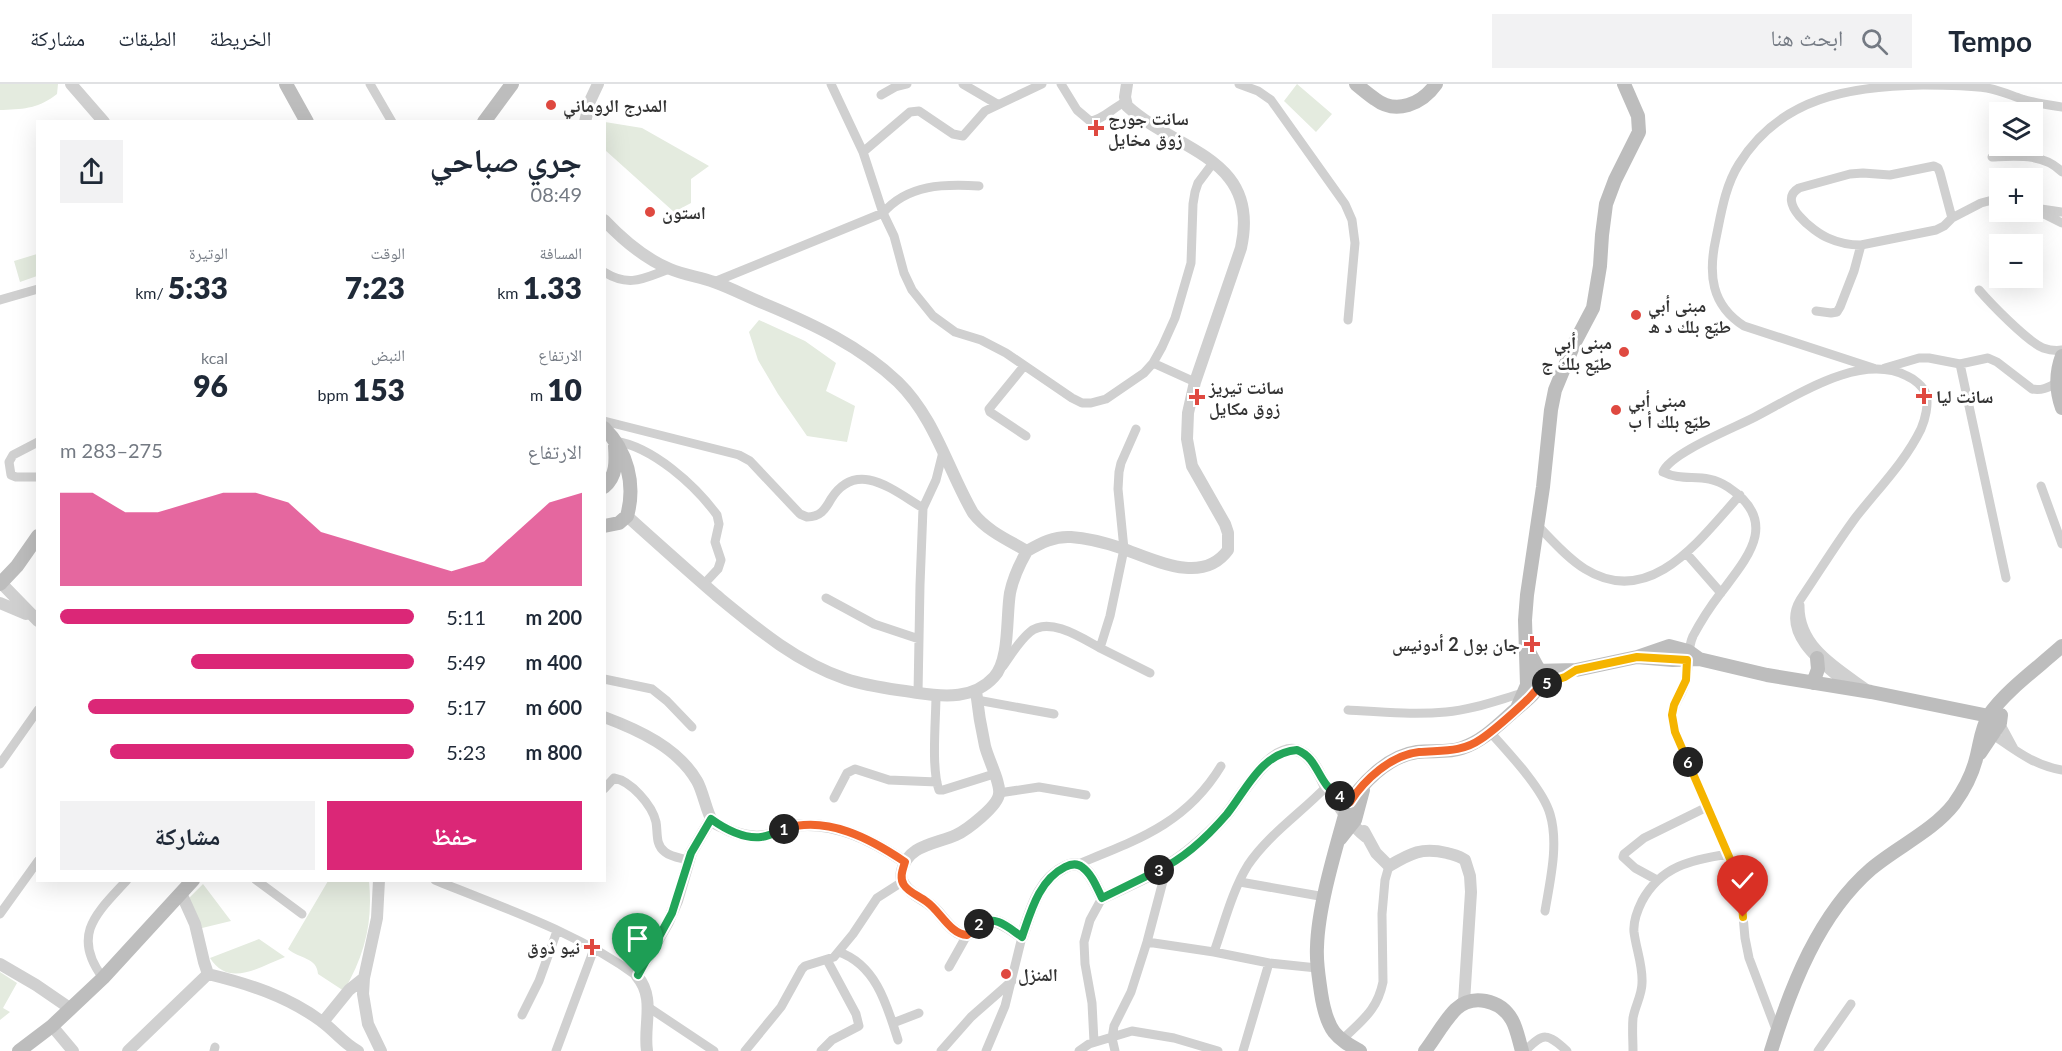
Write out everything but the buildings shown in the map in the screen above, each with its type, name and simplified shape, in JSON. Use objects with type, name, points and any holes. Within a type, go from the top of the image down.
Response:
[{"type":"main road","points":[[286,84],[307,120]]},
{"type":"main road","points":[[485,120],[512,84]]},
{"type":"main road","points":[[1361,88],[1394,98],[1404,98],[1418,92],[1426,84]]},
{"type":"main road","points":[[1361,88],[1385,104],[1405,106],[1423,98],[1436,84]]},
{"type":"main road","points":[[1360,1051],[1341,1040],[1328,1022],[1317,968],[1317,940],[1340,839],[1365,785],[1376,773],[1403,756],[1416,752],[1464,748],[1480,740],[1527,700],[1532,681],[1532,654],[1526,646],[1527,596],[1545,473],[1551,410],[1563,368],[1593,308],[1606,204],[1615,180],[1639,132],[1638,116],[1626,85]]},
{"type":"main road","points":[[2062,356],[2057,383],[2062,408]]},
{"type":"main road","points":[[606,430],[621,450],[631,493],[627,516],[619,523],[606,526]]},
{"type":"main road","points":[[608,483],[616,465],[615,441]]},
{"type":"main road","points":[[608,483],[619,479],[631,493]]},
{"type":"main road","points":[[1,583],[17,566],[36,539]]},
{"type":"main road","points":[[1771,1051],[1807,958],[1839,903],[1853,885],[1953,805],[1972,775],[1977,757],[2004,698],[2062,646]]},
{"type":"main road","points":[[1532,681],[1637,657],[1684,655],[1744,670],[1851,688],[1994,719]]},
{"type":"main road","points":[[1813,683],[1818,669],[1817,658]]},
{"type":"main road","points":[[1964,711],[1988,732]]},
{"type":"main road","points":[[19,1051],[52,1026],[103,978],[191,882]]},
{"type":"main road","points":[[1425,1051],[1453,1012],[1464,1002],[1474,999],[1496,1005],[1506,1013],[1515,1028],[1523,1051]]},
{"type":"street","points":[[71,84],[102,120]]},
{"type":"street","points":[[370,84],[391,120]]},
{"type":"street","points":[[585,120],[590,101],[598,84]]},
{"type":"street","points":[[831,84],[863,152],[883,213],[894,236],[904,273],[912,290],[926,308],[954,332],[981,340],[1006,353],[1082,403],[1099,402],[1117,393],[1144,373],[1153,363],[1175,318],[1191,263],[1195,192],[1198,183],[1214,163]]},
{"type":"street","points":[[881,95],[895,87],[907,84]]},
{"type":"street","points":[[963,84],[998,105]]},
{"type":"street","points":[[863,152],[897,122],[914,111],[922,112],[959,136],[963,136],[980,114],[1042,84]]},
{"type":"street","points":[[1060,84],[1077,110],[1090,121],[1099,119],[1125,102]]},
{"type":"street","points":[[999,672],[1003,660],[1013,579],[1027,551],[1043,541],[1070,537],[1124,549],[1148,559],[1186,568],[1205,566],[1219,559],[1228,550],[1228,533],[1225,524],[1192,466],[1187,439],[1188,413],[1195,382],[1233,275],[1245,230],[1245,210],[1239,192],[1214,163],[1131,110],[1125,102],[1127,84]]},
{"type":"street","points":[[1239,84],[1271,100],[1349,212],[1355,243],[1348,320]]},
{"type":"street","points":[[1874,368],[1744,326],[1723,308],[1715,292],[1712,272],[1713,252],[1729,187],[1745,155],[1764,134],[1791,111],[1825,97],[1857,90],[1901,85],[1969,86],[1996,90],[2062,107]]},
{"type":"street","points":[[1992,157],[2036,158],[2050,163],[2062,172]]},
{"type":"street","points":[[1952,218],[1940,173],[1934,166],[1890,175],[1863,172],[1850,174],[1799,188],[1790,199],[1792,208],[1818,232],[1841,243],[1861,245],[1936,230],[1952,218],[1981,202],[1989,200]]},
{"type":"street","points":[[714,282],[883,213],[901,196],[918,189],[949,184],[979,186]]},
{"type":"street","points":[[2062,212],[2032,208],[2062,223]]},
{"type":"street","points":[[606,222],[634,249],[669,269],[714,282],[824,331],[870,357],[900,384],[917,405],[967,503],[980,522],[1027,551]]},
{"type":"street","points":[[1816,311],[1837,312],[1854,271],[1861,245]]},
{"type":"street","points":[[606,273],[625,282],[637,281],[669,269]]},
{"type":"street","points":[[0,300],[36,289]]},
{"type":"street","points":[[1979,290],[1994,307],[2036,344],[2050,350],[2062,350]]},
{"type":"street","points":[[1777,1032],[1749,958],[1740,882],[1672,723],[1674,705],[1686,680],[1684,655],[1721,593],[1746,560],[1754,543],[1756,531],[1751,508],[1740,495],[1712,478],[1675,476],[1663,472],[1669,462],[1698,445],[1809,388],[1843,375],[1884,368],[1919,358],[1960,364],[1988,358],[1997,362],[2032,389],[2046,389],[2057,383]]},
{"type":"street","points":[[1153,363],[1195,382]]},
{"type":"street","points":[[1960,364],[2006,578]]},
{"type":"street","points":[[1024,366],[989,409],[990,412],[1026,436]]},
{"type":"street","points":[[1851,688],[1817,658],[1799,635],[1793,616],[1800,600],[1856,518],[1898,466],[1921,429],[1926,412],[1925,391],[1912,378],[1884,368]]},
{"type":"street","points":[[606,422],[739,455],[750,461],[807,518],[820,514],[842,486],[857,480],[877,481],[923,508]]},
{"type":"street","points":[[1100,648],[1110,616],[1124,549],[1118,480],[1121,462],[1136,429]]},
{"type":"street","points":[[615,441],[635,446],[676,472],[717,515],[719,524],[715,542],[721,560],[718,569],[704,584]]},
{"type":"street","points":[[11,475],[9,462],[13,455],[36,443]]},
{"type":"street","points":[[918,693],[923,508],[936,480],[943,452]]},
{"type":"street","points":[[0,478],[11,475],[36,477]]},
{"type":"street","points":[[2041,486],[2062,544]]},
{"type":"street","points":[[1538,525],[1584,569],[1600,577],[1618,581],[1633,580],[1654,575],[1670,567],[1740,495]]},
{"type":"street","points":[[2052,515],[2062,511]]},
{"type":"street","points":[[627,516],[758,629],[799,657],[820,668],[871,686],[936,695],[977,696],[1054,714]]},
{"type":"street","points":[[1686,553],[1721,593]]},
{"type":"street","points":[[1,583],[35,619]]},
{"type":"street","points":[[826,598],[874,624],[919,639]]},
{"type":"street","points":[[1800,600],[1802,626],[1812,643],[1831,662],[1871,692]]},
{"type":"street","points":[[0,603],[35,619]]},
{"type":"street","points":[[745,1051],[781,1007],[802,969],[827,960],[839,952],[877,898],[902,882],[905,862],[915,850],[963,831],[992,807],[997,800],[999,793],[985,746],[977,696],[999,672],[1024,638],[1037,628],[1057,628],[1077,635],[1150,673]]},
{"type":"street","points":[[1684,655],[1697,630]]},
{"type":"street","points":[[606,679],[652,689],[692,727]]},
{"type":"street","points":[[1348,710],[1396,713],[1447,712],[1488,703],[1532,681]]},
{"type":"street","points":[[936,695],[939,790],[994,774]]},
{"type":"street","points":[[0,764],[36,713]]},
{"type":"street","points":[[606,718],[649,736],[672,753],[696,779],[711,819],[724,828],[755,837],[770,835],[794,826],[845,830],[877,844],[905,862]]},
{"type":"street","points":[[1994,719],[2015,751]]},
{"type":"street","points":[[1490,732],[1541,795],[1551,815],[1553,849],[1545,911]]},
{"type":"street","points":[[1988,732],[2030,760],[2048,768],[2062,770]]},
{"type":"street","points":[[1094,1042],[1084,942],[1090,920],[1102,898],[1167,866],[1185,853],[1228,813],[1254,776],[1275,757],[1297,750],[1312,761],[1328,789],[1351,814],[1380,858],[1389,866]]},
{"type":"street","points":[[986,1051],[1002,1017],[1022,937],[1035,900],[1047,882],[1066,866],[1078,864],[1160,828],[1190,805],[1214,778],[1221,766]]},
{"type":"street","points":[[834,798],[847,773],[855,769],[889,780],[937,782]]},
{"type":"street","points":[[606,787],[614,778],[626,783],[637,792],[656,821],[657,841],[661,848],[668,854],[688,860]]},
{"type":"street","points":[[999,793],[1039,787],[1086,795]]},
{"type":"street","points":[[1214,952],[1249,864],[1273,835],[1328,789]]},
{"type":"street","points":[[1657,880],[1627,862],[1624,854],[1644,838],[1707,807]]},
{"type":"street","points":[[638,975],[672,913],[688,860],[711,819]]},
{"type":"street","points":[[1389,866],[1409,855],[1425,850],[1452,854],[1465,861],[1470,876],[1471,892],[1464,1002]]},
{"type":"street","points":[[1634,1051],[1633,1019],[1642,985],[1641,966],[1634,933],[1635,918],[1645,896],[1663,874],[1698,859],[1728,854]]},
{"type":"street","points":[[0,914],[36,864]]},
{"type":"street","points":[[1078,864],[1089,874],[1102,898]]},
{"type":"street","points":[[1114,1051],[1112,1038],[1114,1026],[1131,992],[1167,866]]},
{"type":"street","points":[[1341,1040],[1374,1007],[1381,993],[1383,903],[1389,866]]},
{"type":"street","points":[[103,978],[90,952],[90,925],[102,907],[126,882]]},
{"type":"street","points":[[259,882],[302,914]]},
{"type":"street","points":[[380,882],[377,918],[364,978],[363,994],[368,1024],[381,1051]]},
{"type":"street","points":[[440,882],[557,931],[622,964],[638,975],[646,990],[647,1051]]},
{"type":"street","points":[[902,882],[910,891],[930,904],[953,928],[967,935]]},
{"type":"street","points":[[1240,882],[1325,897]]},
{"type":"street","points":[[181,893],[195,924],[208,974]]},
{"type":"street","points":[[949,967],[967,935],[985,920],[994,920],[1022,937]]},
{"type":"street","points":[[522,1015],[557,931]]},
{"type":"street","points":[[1147,942],[1269,963],[1317,968]]},
{"type":"street","points":[[556,1051],[594,950]]},
{"type":"street","points":[[839,952],[859,962],[870,974],[883,998],[898,1040]]},
{"type":"street","points":[[821,1051],[832,1040],[859,1026],[856,1014],[827,960]]},
{"type":"street","points":[[1243,1051],[1269,963]]},
{"type":"street","points":[[0,964],[71,1009]]},
{"type":"street","points":[[208,974],[261,989],[291,1001],[323,1022],[345,1047],[358,1051]]},
{"type":"street","points":[[128,1051],[208,974]]},
{"type":"street","points":[[323,1022],[352,986],[364,978]]},
{"type":"street","points":[[941,1051],[971,1017],[1012,981]]},
{"type":"street","points":[[1818,1051],[1851,1004]]},
{"type":"street","points":[[648,1007],[714,1051]]},
{"type":"street","points":[[893,1023],[919,1013]]},
{"type":"street","points":[[52,1026],[73,1051]]},
{"type":"street","points":[[1079,1051],[1094,1042],[1112,1038],[1126,1031],[1142,1031],[1218,1051]]},
{"type":"street","points":[[1523,1051],[1543,1036],[1552,1038],[1567,1051]]},
{"type":"shaded area","points":[[0,84],[58,84],[57,94],[38,105],[0,110]]},
{"type":"shaded area","points":[[1297,84],[1332,114],[1316,132],[1284,101]]},
{"type":"shaded area","points":[[606,122],[642,128],[709,166],[691,179],[691,203],[674,212],[606,151]]},
{"type":"shaded area","points":[[36,254],[36,276],[20,282],[14,261]]},
{"type":"shaded area","points":[[759,320],[805,341],[836,363],[826,391],[855,406],[847,442],[807,436],[758,360],[749,332]]},
{"type":"shaded area","points":[[327,882],[369,882],[370,911],[366,938],[344,991],[318,974],[317,968],[311,961],[288,949]]},
{"type":"shaded area","points":[[203,884],[231,921],[202,928],[189,898]]},
{"type":"shaded area","points":[[259,939],[285,957],[255,970],[235,974],[218,967],[210,958]]},
{"type":"shaded area","points":[[0,972],[17,983],[3,1008],[10,1012],[0,1020]]},
{"type":"place","name":"المدرج الروماني","points":[[551,105]]},
{"type":"place","name":"سانت جورج زوق مخايل","points":[[1096,128]]},
{"type":"place","name":"استون","points":[[650,212]]},
{"type":"place","name":"مبنى أبي طيّع بلك د ه","points":[[1636,315]]},
{"type":"place","name":"مبنى أبي طيّع بلك ج","points":[[1624,352]]},
{"type":"place","name":"سانت ليا","points":[[1924,396]]},
{"type":"place","name":"سانت تيريز زوق مكايل","points":[[1197,397]]},
{"type":"place","name":"مبنى أبي طيّع بلك أ ب","points":[[1616,410]]},
{"type":"place","name":"جان بول 2 أدونيس","points":[[1532,644]]},
{"type":"place","name":"نيو ذوق","points":[[592,947]]},
{"type":"place","name":"المنزل","points":[[1006,974]]},
{"type":"route","points":[[638,975],[668,922],[677,901],[691,853],[711,819],[724,828],[755,837],[770,835],[794,826],[845,830],[877,844],[905,862],[902,875],[904,885],[934,907],[946,922],[961,934],[967,935],[985,920],[994,920],[1022,937],[1035,900],[1056,872],[1071,864],[1078,864],[1089,874],[1102,898],[1167,866],[1201,840],[1228,813],[1258,771],[1283,753],[1297,750],[1307,755],[1330,791],[1350,802],[1373,776],[1403,756],[1416,752],[1456,750],[1480,740],[1527,700],[1540,685],[1565,677],[1576,670],[1637,657],[1687,660],[1686,680],[1674,705],[1672,723],[1724,848],[1737,873],[1742,892],[1743,917]]}]
